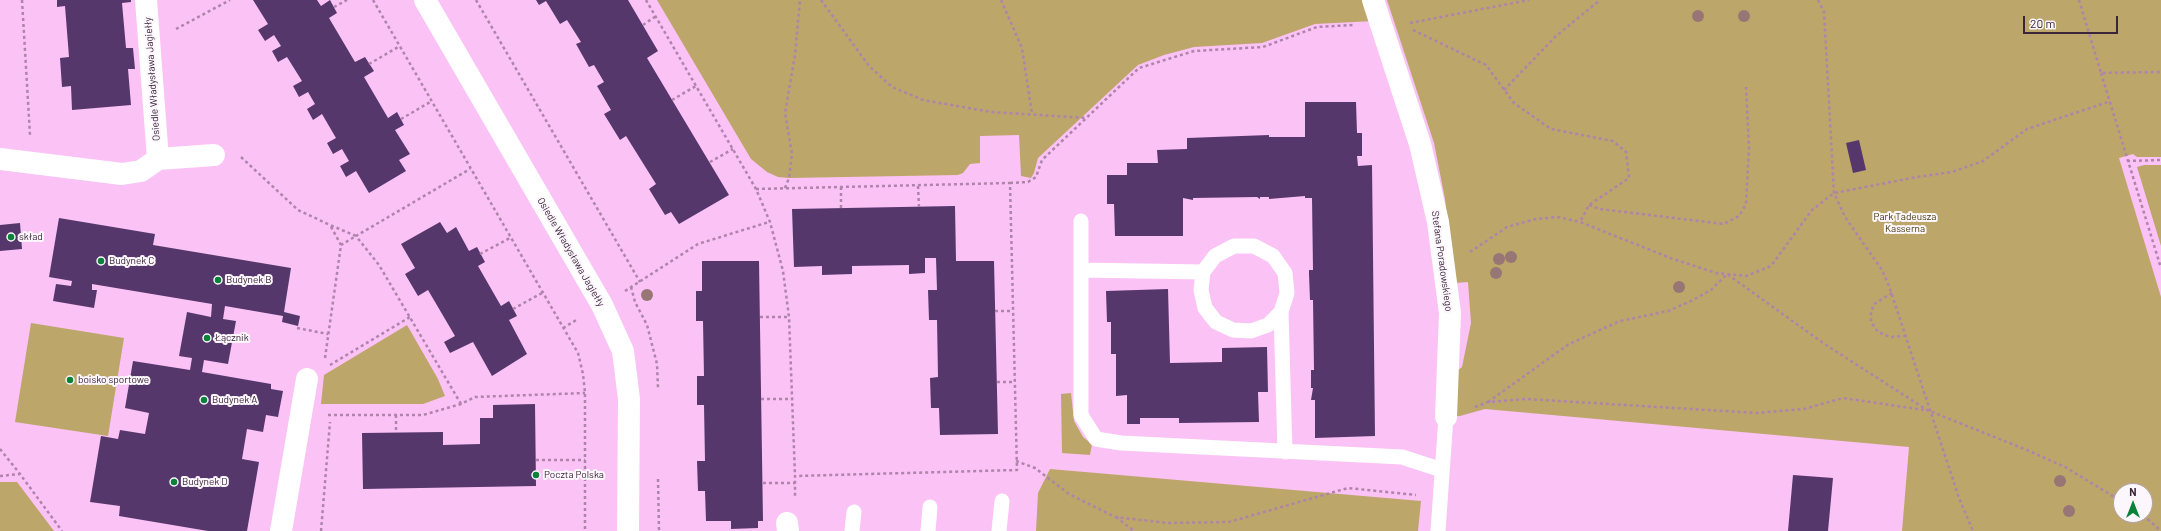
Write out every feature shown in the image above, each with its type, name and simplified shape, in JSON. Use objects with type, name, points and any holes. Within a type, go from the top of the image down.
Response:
[{"type":"street","name":"Osiedle Władysława Jagiełły","points":[[146,0],[158,159]]},
{"type":"street","name":"Osiedle Władysława Jagiełły","points":[[425,0],[602,305],[623,351],[629,399],[628,531]]},
{"type":"street","name":"Stefana Poradowskiego","points":[[1373,0],[1381,29],[1420,144],[1438,222],[1450,313],[1446,417]]},
{"type":"street","points":[[0,159],[122,174],[140,171],[158,159],[214,155]]},
{"type":"street","points":[[281,531],[301,415],[315,374]]},
{"type":"lane","points":[[1081,221],[1081,415],[1096,439],[1121,443],[1402,457],[1442,470]]},
{"type":"lane","points":[[1281,312],[1268,325],[1251,331],[1233,330],[1216,322],[1205,308],[1201,290],[1204,272],[1216,256],[1234,246],[1254,246],[1273,256],[1285,272],[1287,293],[1281,312],[1286,452]]},
{"type":"lane","points":[[1081,270],[1204,272]]},
{"type":"lane","name":"Stefana Poradowskiego","points":[[1438,531],[1446,417]]},
{"type":"lane","points":[[999,531],[1002,501]]},
{"type":"lane","points":[[928,531],[930,507]]},
{"type":"lane","points":[[852,531],[854,512]]},
{"type":"path","points":[[22,0],[32,163]]},
{"type":"path","points":[[149,43],[230,0]]},
{"type":"path","points":[[334,7],[347,0]]},
{"type":"path","points":[[373,0],[578,353],[583,374],[584,394],[585,531]]},
{"type":"path","points":[[476,0],[640,282]]},
{"type":"path","points":[[646,0],[756,189],[770,222],[782,271],[789,317],[794,508],[788,527]]},
{"type":"path","points":[[785,188],[789,178],[792,154],[785,113],[795,54],[800,0]]},
{"type":"path","points":[[821,0],[869,66],[892,87],[922,100],[991,112],[1086,118]]},
{"type":"path","points":[[1001,0],[1022,48],[1032,114]]},
{"type":"path","points":[[756,189],[1028,182],[1036,177],[1042,160],[1139,68],[1165,58],[1194,51],[1263,46],[1317,27],[1374,24],[1381,29],[1529,0]]},
{"type":"path","points":[[1504,90],[1556,36],[1600,0]]},
{"type":"path","points":[[1818,0],[1824,12],[1834,194],[1845,217],[1882,270],[1892,293],[1959,498],[1973,531]]},
{"type":"path","points":[[2079,0],[2108,102],[2161,268]]},
{"type":"path","points":[[642,25],[656,16]]},
{"type":"path","points":[[1403,25],[1486,65],[1514,103],[1551,129],[1613,141],[1626,152],[1629,178],[1589,205],[1580,222]]},
{"type":"path","points":[[369,64],[400,46]]},
{"type":"path","points":[[2101,73],[2161,72]]},
{"type":"path","points":[[672,100],[696,86]]},
{"type":"path","points":[[1589,205],[1600,209],[1724,224],[1739,216],[1746,204],[1748,162],[1746,87]]},
{"type":"path","points":[[401,119],[432,101]]},
{"type":"path","points":[[1445,272],[1477,246],[1507,227],[1543,218],[1558,217],[1580,222],[1673,259],[1716,273],[1746,276],[1771,266],[1812,210],[1834,194],[1917,177],[1952,172],[1983,161],[2027,129],[2108,102]]},
{"type":"path","points":[[710,162],[733,150]]},
{"type":"path","points":[[214,155],[241,156],[298,210],[356,236],[379,265],[461,404]]},
{"type":"path","points":[[2127,161],[2161,160]]},
{"type":"path","points":[[341,245],[470,169]]},
{"type":"path","points":[[794,476],[1016,470],[1010,183]]},
{"type":"path","points":[[918,186],[919,207]]},
{"type":"path","points":[[841,187],[841,208]]},
{"type":"path","points":[[563,328],[640,282],[698,244],[770,222]]},
{"type":"path","points":[[315,374],[328,334],[341,245],[330,225]]},
{"type":"path","points":[[480,254],[510,238]]},
{"type":"path","points":[[1488,402],[1569,344],[1620,321],[1668,311],[1691,301],[1711,290],[1727,274]]},
{"type":"path","points":[[1727,274],[1823,343],[1926,410]]},
{"type":"path","points":[[513,309],[542,293]]},
{"type":"path","points":[[1892,293],[1874,304],[1871,312],[1871,322],[1878,332],[1890,337],[1906,336]]},
{"type":"path","points":[[995,311],[1013,311]]},
{"type":"path","points":[[315,374],[410,317]]},
{"type":"path","points":[[760,317],[789,317]]},
{"type":"path","points":[[297,328],[328,334]]},
{"type":"path","points":[[997,382],[1015,382]]},
{"type":"path","points":[[301,415],[423,415],[461,404],[475,397],[584,394]]},
{"type":"path","points":[[1446,417],[1488,402],[1526,399],[1757,413],[1804,409],[1843,398],[1931,410],[2065,467],[2113,496]]},
{"type":"path","points":[[762,399],[792,399]]},
{"type":"path","points":[[321,531],[330,415]]},
{"type":"path","points":[[396,415],[396,433]]},
{"type":"path","points":[[0,449],[62,531]]},
{"type":"path","points":[[536,460],[584,460]]},
{"type":"path","points":[[1016,461],[1035,468],[1069,494],[1115,517],[1134,531]]},
{"type":"path","points":[[0,476],[20,474]]},
{"type":"path","points":[[763,483],[794,483]]},
{"type":"path","points":[[1115,517],[1168,523],[1229,522],[1348,488],[1440,498]]},
{"type":"path","points":[[2152,523],[2160,531]]},
{"type":"green space","points":[[657,0],[1368,0],[1374,21],[1315,24],[1262,43],[1194,47],[1164,55],[1138,65],[1038,158],[1031,178],[1021,176],[1019,135],[980,136],[980,163],[970,164],[963,173],[958,175],[789,178],[778,177],[767,172],[751,159]]},
{"type":"green space","name":"Park Tadeusza Kasserna","points":[[1387,0],[2161,0],[2161,157],[2137,157],[2133,154],[2119,158],[2161,297],[2161,531],[1902,531],[1909,447],[1485,409],[1460,416],[1453,416],[1456,372],[1462,367],[1471,323],[1468,282],[1454,283],[1445,199],[1434,143]]},
{"type":"green space","points":[[2144,165],[2161,165],[2161,246],[2137,167]]},
{"type":"green space","name":"boisko sportowe","points":[[31,323],[124,338],[108,436],[15,422]]},
{"type":"green space","points":[[407,325],[438,379],[445,396],[423,404],[321,404],[324,375]]},
{"type":"green space","points":[[1071,393],[1074,421],[1083,437],[1092,444],[1090,455],[1062,453],[1061,394]]},
{"type":"green space","points":[[1050,469],[1421,501],[1418,531],[1036,531],[1038,493]]},
{"type":"green space","points":[[0,482],[17,482],[54,531],[0,531]]},
{"type":"building","points":[[57,0],[131,0],[131,2],[122,3],[126,48],[133,48],[135,69],[128,69],[131,105],[72,110],[71,86],[62,87],[60,58],[69,57],[65,6],[57,7]]},
{"type":"building","points":[[253,0],[317,0],[321,6],[330,0],[337,13],[329,18],[355,62],[365,57],[374,71],[364,77],[388,118],[397,112],[404,125],[395,130],[410,154],[399,160],[406,171],[369,193],[356,171],[346,177],[340,166],[349,161],[342,149],[333,154],[327,143],[336,138],[322,114],[313,120],[307,109],[315,104],[308,92],[299,97],[293,86],[302,81],[287,57],[278,62],[272,51],[281,46],[274,35],[265,41],[258,30],[268,24]]},
{"type":"building","points":[[536,0],[628,0],[658,51],[647,58],[729,195],[679,224],[671,212],[665,215],[649,189],[656,184],[626,136],[620,140],[604,114],[611,110],[597,86],[604,82],[594,65],[589,67],[576,44],[581,42],[567,20],[560,24],[546,1],[539,5]]},
{"type":"building","points":[[1305,102],[1356,102],[1357,133],[1362,133],[1362,156],[1357,156],[1358,166],[1372,165],[1375,436],[1315,438],[1315,400],[1311,400],[1313,388],[1311,388],[1311,370],[1314,370],[1313,300],[1310,300],[1309,274],[1309,270],[1313,270],[1312,198],[1305,198],[1305,196],[1269,199],[1269,197],[1260,197],[1260,199],[1257,197],[1193,198],[1193,200],[1183,198],[1183,236],[1115,236],[1114,204],[1107,204],[1107,175],[1127,175],[1127,163],[1158,163],[1157,150],[1187,149],[1187,138],[1269,135],[1269,137],[1305,137]]},
{"type":"building","points":[[1859,140],[1866,170],[1853,173],[1846,143]]},
{"type":"building","points":[[955,206],[956,261],[994,261],[998,434],[940,435],[939,408],[931,408],[930,378],[938,377],[937,320],[929,320],[928,290],[937,290],[936,258],[925,258],[925,273],[909,274],[909,265],[852,266],[852,274],[822,275],[822,266],[794,267],[792,209]]},
{"type":"building","points":[[59,218],[155,234],[153,245],[291,268],[284,312],[300,316],[298,326],[282,322],[283,316],[225,306],[223,319],[236,321],[228,364],[204,360],[202,372],[271,384],[271,389],[283,391],[278,417],[266,415],[263,432],[247,429],[242,459],[259,462],[247,531],[208,531],[119,516],[120,506],[90,502],[101,436],[118,439],[120,430],[145,434],[149,413],[125,408],[133,361],[190,370],[192,358],[179,356],[187,312],[211,317],[212,304],[92,284],[92,290],[97,290],[94,308],[53,301],[56,284],[71,286],[72,281],[49,277]]},
{"type":"building","points":[[440,222],[447,233],[456,227],[469,251],[477,247],[485,262],[478,266],[501,306],[509,301],[517,316],[509,320],[527,354],[492,376],[473,342],[450,353],[444,342],[455,336],[428,290],[418,296],[405,274],[415,268],[401,244]]},
{"type":"building","name":"skład","points":[[20,223],[22,249],[0,251],[0,225]]},
{"type":"building","points":[[702,261],[759,261],[763,521],[758,521],[758,528],[731,529],[731,521],[706,521],[705,491],[698,491],[697,461],[705,461],[704,405],[697,405],[697,376],[704,376],[703,321],[696,321],[696,291],[702,291]]},
{"type":"building","points":[[1168,289],[1170,363],[1222,362],[1222,348],[1267,347],[1268,392],[1258,392],[1259,422],[1179,423],[1179,418],[1140,418],[1140,424],[1127,424],[1127,395],[1116,396],[1116,354],[1111,354],[1111,322],[1107,322],[1106,291]]},
{"type":"building","points":[[535,404],[536,486],[363,489],[362,433],[443,432],[443,445],[480,444],[480,418],[493,418],[493,405]]},
{"type":"building","points":[[1793,475],[1833,478],[1828,531],[1788,531]]},
{"type":"place","name":"skład","points":[[11,237]]},
{"type":"place","name":"Budynek C","points":[[101,261]]},
{"type":"place","name":"Budynek B","points":[[218,280]]},
{"type":"place","name":"Łącznik","points":[[207,338]]},
{"type":"place","name":"boisko sportowe","points":[[70,380]]},
{"type":"place","name":"Budynek A","points":[[204,400]]},
{"type":"place","name":"Poczta Polska","points":[[536,475]]},
{"type":"place","name":"Budynek D","points":[[174,482]]}]
